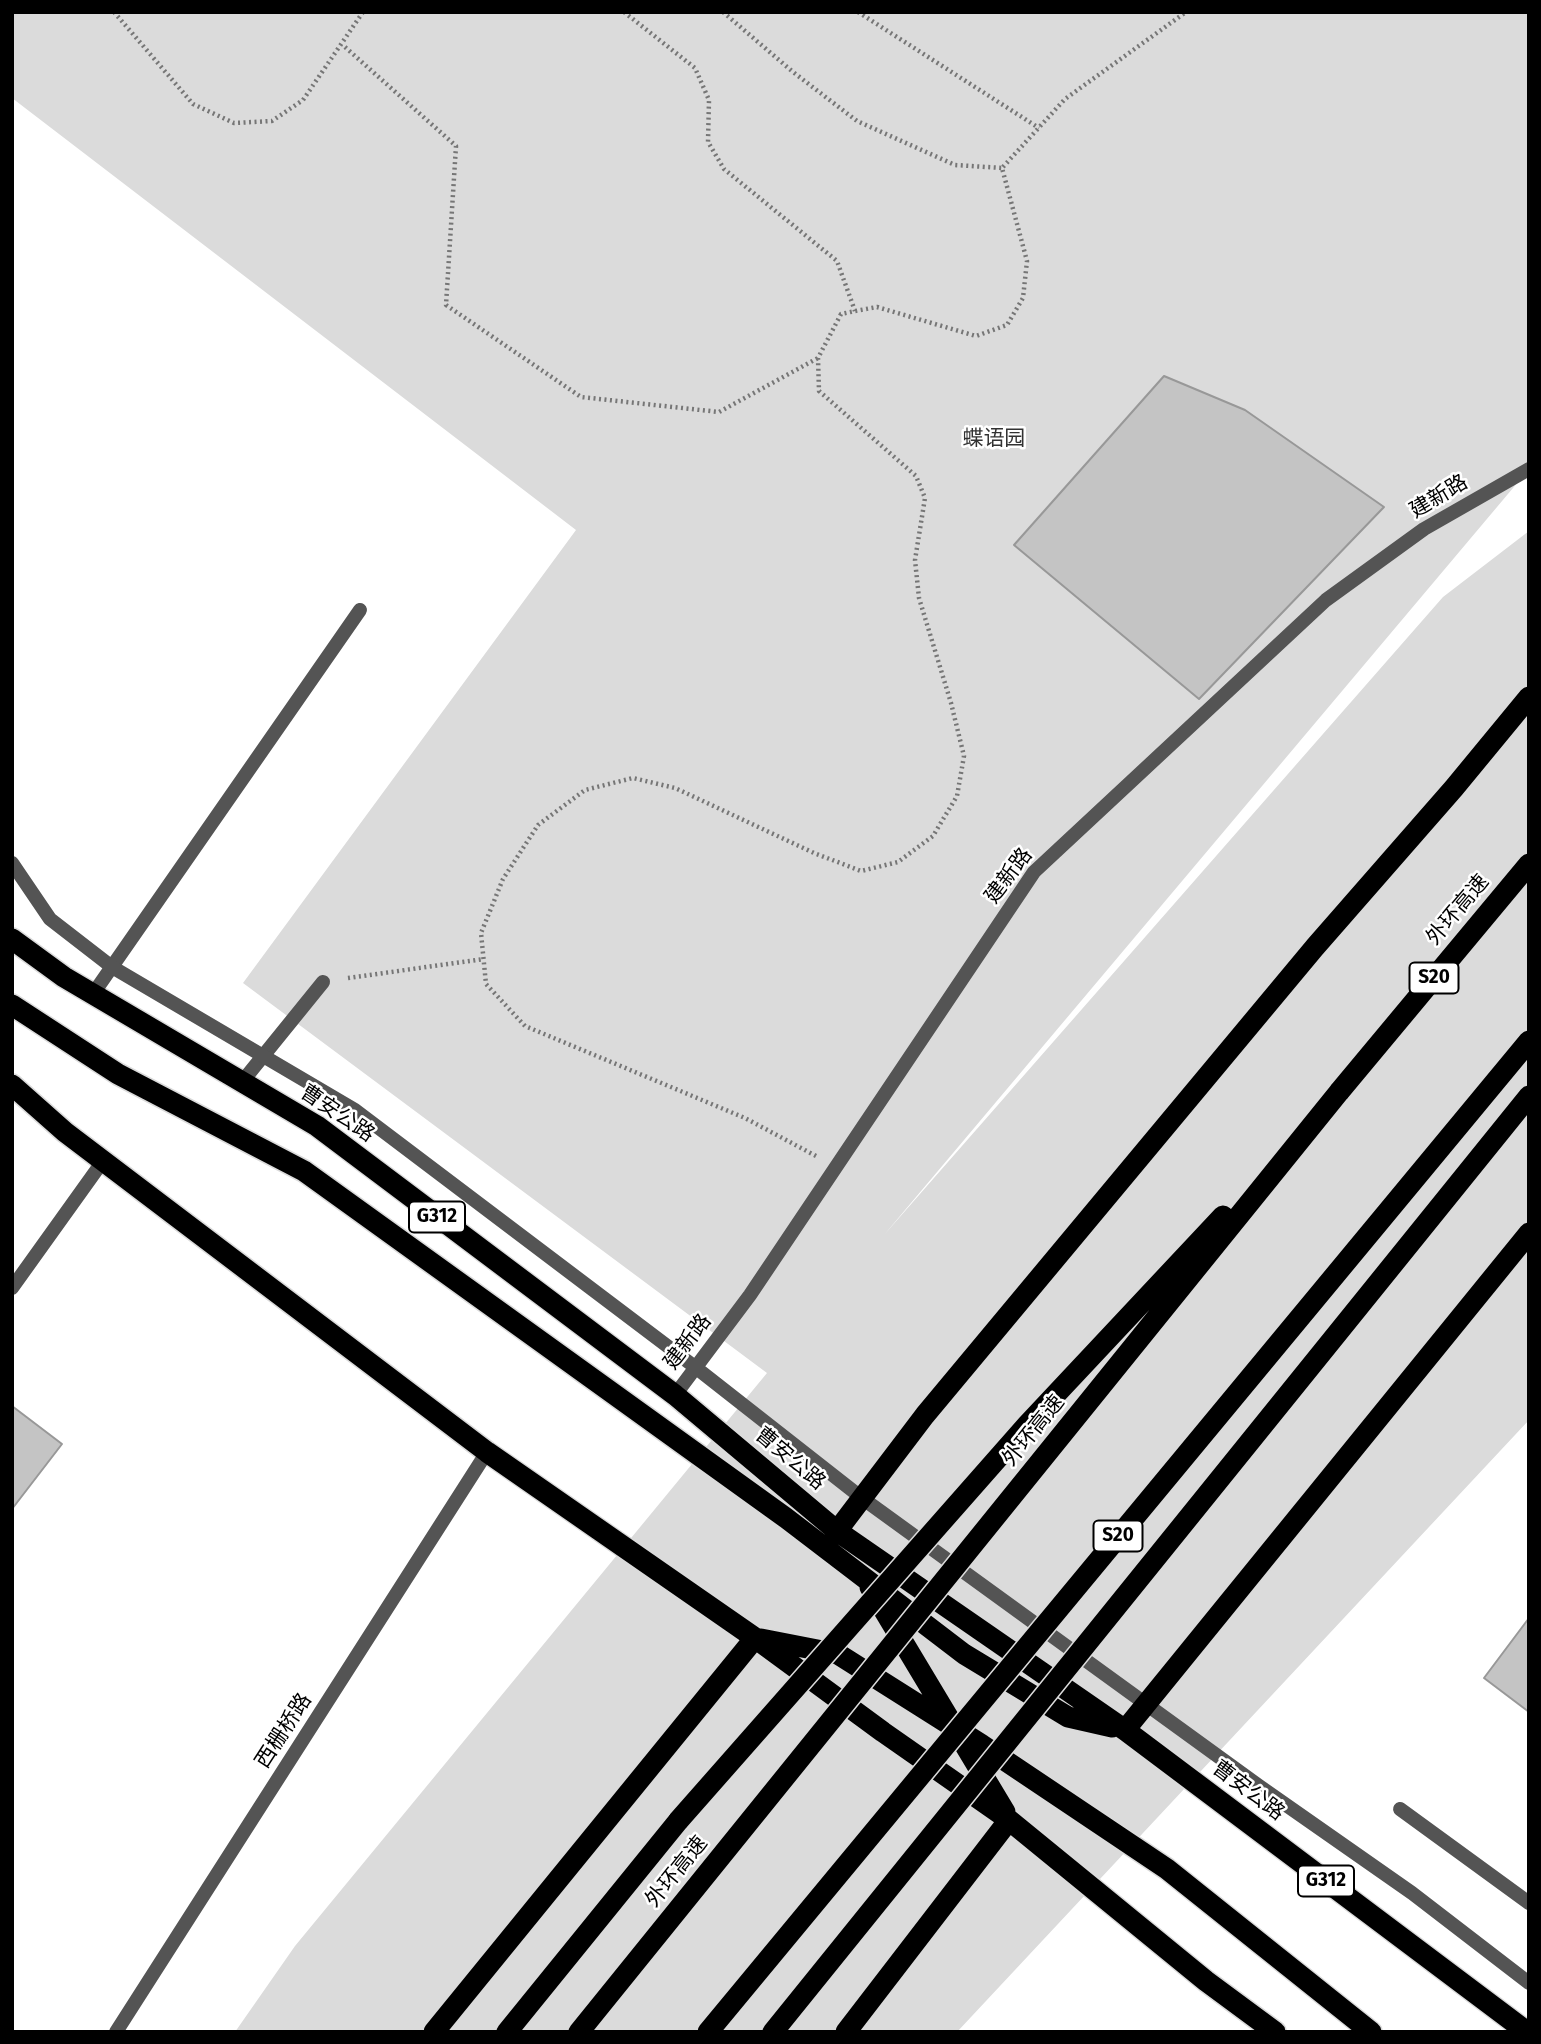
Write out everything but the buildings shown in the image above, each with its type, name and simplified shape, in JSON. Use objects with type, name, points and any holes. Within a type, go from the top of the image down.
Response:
[{"type":"highway","points":[[1009,1820],[837,1531],[925,1415],[1315,947],[1454,788],[1529,697]]},
{"type":"highway","name":"外环高速","points":[[579,2032],[1339,1092],[1529,864]]},
{"type":"highway","name":"曹安公路","points":[[12,939],[64,977],[317,1126],[675,1395],[837,1531],[1125,1730],[1527,2032]]},
{"type":"highway","points":[[12,1005],[118,1074],[304,1171],[786,1518],[964,1654],[1068,1717],[1125,1730],[1529,1233]]},
{"type":"highway","name":"S20","points":[[708,2032],[1529,1041]]},
{"type":"highway","points":[[12,1085],[65,1132],[487,1452],[755,1638],[1009,1820],[1206,1981],[1275,2032]]},
{"type":"highway","points":[[507,2032],[679,1820],[1027,1425],[1339,1092]]},
{"type":"highway","points":[[773,2032],[1529,1096]]},
{"type":"highway","points":[[755,1638],[838,1654],[954,1728],[1167,1869],[1371,2032]]},
{"type":"highway","points":[[434,2032],[755,1638]]},
{"type":"highway","points":[[846,2032],[1009,1820]]},
{"type":"street","name":"建新路","points":[[675,1395],[750,1295],[1034,872],[1326,600],[1424,529],[1529,469]]},
{"type":"street","points":[[93,994],[360,610]]},
{"type":"street","points":[[12,863],[50,919],[112,967],[355,1110],[695,1367],[862,1498],[1412,1893],[1529,1983]]},
{"type":"street","points":[[242,1082],[323,982]]},
{"type":"street","points":[[12,1288],[103,1161]]},
{"type":"street","name":"西栅桥路","points":[[116,2032],[487,1452]]},
{"type":"street","points":[[1400,1809],[1529,1903]]},
{"type":"path","points":[[114,12],[192,104],[234,123],[272,121],[303,100],[363,12]]},
{"type":"path","points":[[624,12],[695,68],[709,100],[708,142],[724,169],[836,261],[855,311]]},
{"type":"path","points":[[723,12],[856,121],[955,165],[1002,169]]},
{"type":"path","points":[[858,12],[1039,128]]},
{"type":"path","points":[[1002,169],[1065,99],[1186,12]]},
{"type":"path","points":[[345,47],[456,146],[446,305],[581,397],[719,412],[817,358]]},
{"type":"path","points":[[837,1166],[745,1118],[525,1026],[486,984],[481,933],[503,879],[538,825],[584,790],[633,778],[675,788],[814,853],[860,871],[898,862],[933,836],[957,796],[964,756],[919,598],[915,561],[925,498],[916,476],[819,391],[817,358],[841,314],[877,307],[976,335],[1007,325],[1023,298],[1027,261],[1002,169]]},
{"type":"path","points":[[323,982],[484,958]]},
{"type":"green space","name":"蝶语园","points":[[12,12],[1529,12],[1529,469],[884,1235],[1443,597],[1529,531],[1529,1420],[957,2032],[235,2032],[295,1946],[767,1373],[243,983],[576,530],[12,98]]}]
